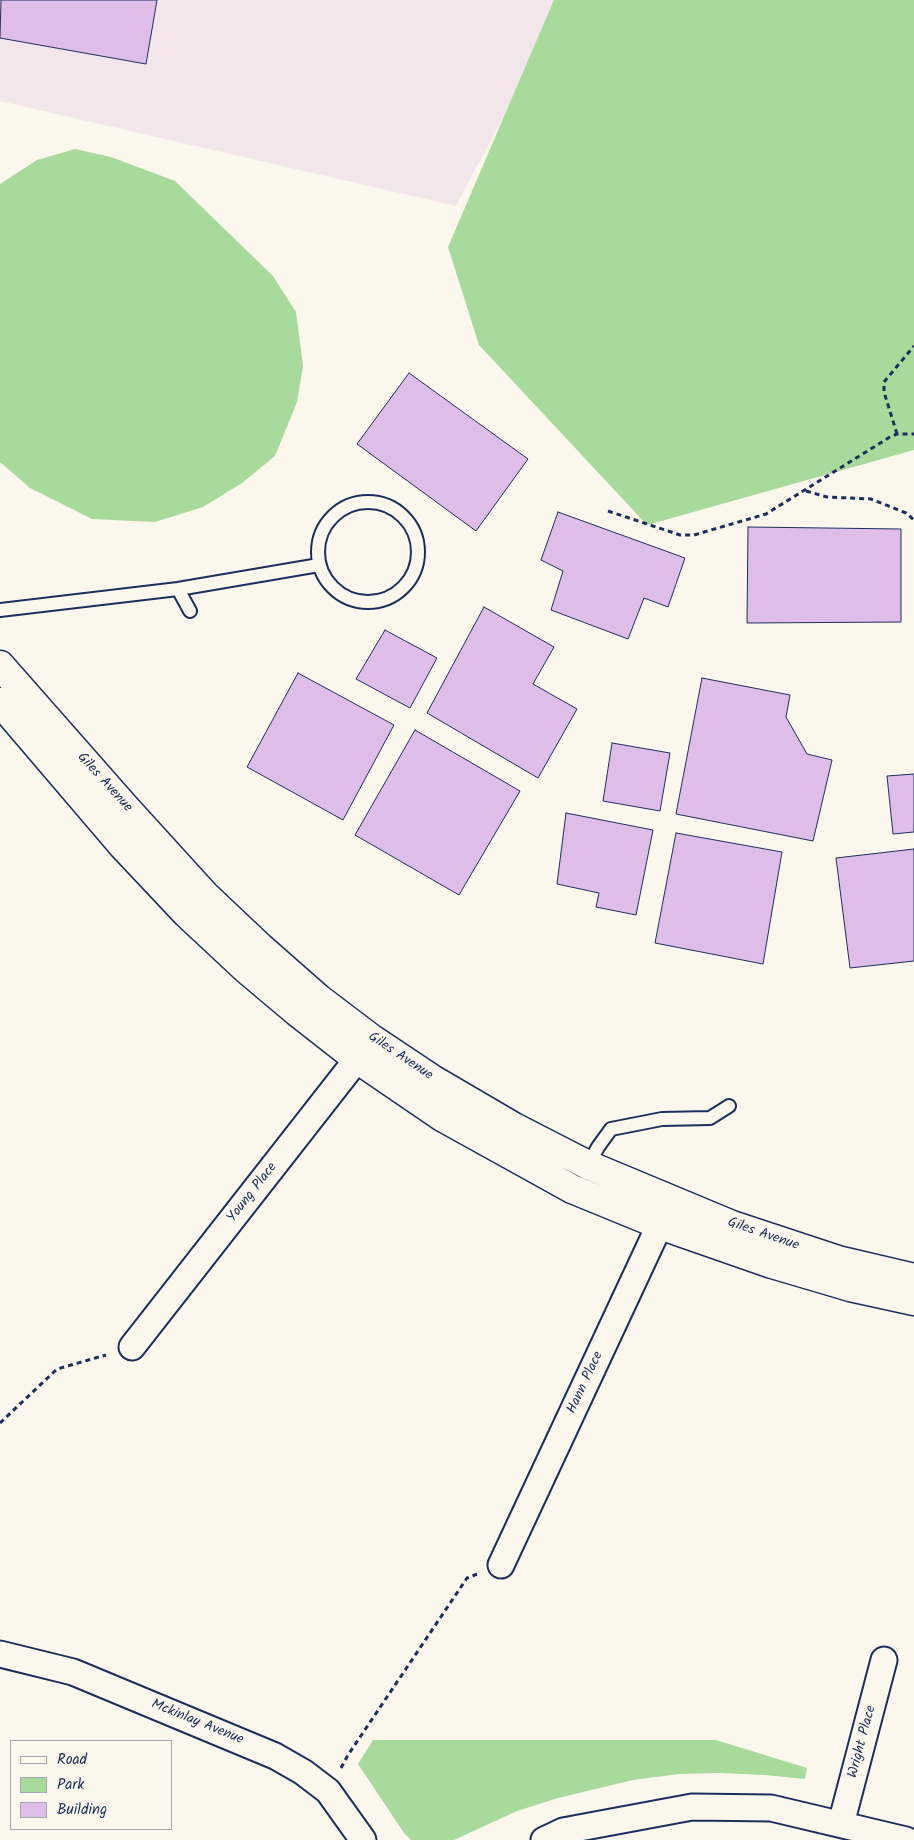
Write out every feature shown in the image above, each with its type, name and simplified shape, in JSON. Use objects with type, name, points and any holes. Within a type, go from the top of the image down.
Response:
[{"type":"street","name":"Giles Avenue","points":[[0,665],[205,895],[260,948],[311,992],[365,1049],[442,1117],[572,1189],[660,1225],[772,1264],[850,1287],[914,1301]]},
{"type":"street","name":"Giles Avenue","points":[[0,702],[122,845],[187,914],[247,970],[365,1049],[432,1079],[514,1128],[588,1165],[732,1226],[838,1260],[914,1278]]},
{"type":"street","name":"Young Place","points":[[132,1347],[365,1049]]},
{"type":"street","name":"Hann Place","points":[[501,1565],[670,1200]]},
{"type":"street","name":"Mckinlay Avenue","points":[[0,1654],[73,1672],[276,1756],[328,1791],[363,1840]]},
{"type":"street","name":"Wright Place","points":[[841,1824],[884,1660]]},
{"type":"street","points":[[544,1840],[563,1831],[692,1807],[771,1808],[906,1840]]},
{"type":"lane","points":[[364,502],[382,504],[397,512],[410,524],[417,540],[418,557],[413,574],[403,588],[389,598],[372,602],[354,601],[338,593],[326,581],[319,565],[318,547],[322,530],[333,516],[347,506],[364,502]]},
{"type":"lane","points":[[0,610],[178,589],[319,565]]},
{"type":"lane","points":[[178,589],[190,611]]},
{"type":"lane","points":[[588,1165],[611,1129],[662,1119],[710,1118],[729,1106]]},
{"type":"path","points":[[897,434],[884,392],[884,382],[914,346]]},
{"type":"path","points":[[608,512],[680,535],[694,534],[766,514],[897,434],[914,434]]},
{"type":"path","points":[[806,491],[827,497],[871,499],[906,513],[914,520]]},
{"type":"path","points":[[0,1423],[57,1369],[132,1347]]},
{"type":"path","points":[[328,1791],[348,1755],[468,1578],[501,1565]]},
{"type":"shaded area","points":[[0,0],[565,0],[456,206],[0,101]]},
{"type":"green space","points":[[554,0],[914,0],[914,450],[647,525],[479,345],[448,247]]},
{"type":"green space","points":[[75,149],[111,157],[175,181],[273,276],[296,312],[303,366],[297,402],[275,456],[242,483],[203,507],[155,522],[92,519],[30,488],[0,462],[0,184],[37,160]]},
{"type":"green space","points":[[373,1740],[716,1740],[807,1768],[805,1779],[720,1773],[679,1774],[633,1780],[558,1798],[517,1811],[454,1840],[411,1840],[404,1833],[358,1764]]},
{"type":"building","points":[[1,0],[157,0],[146,64],[0,38]]},
{"type":"building","points":[[409,373],[528,459],[476,531],[357,444]]},
{"type":"building","points":[[558,512],[685,558],[668,607],[644,598],[628,639],[551,610],[563,571],[541,560]]},
{"type":"building","points":[[748,527],[901,529],[901,622],[747,623]]},
{"type":"building","points":[[484,607],[554,647],[533,684],[577,709],[538,778],[427,713]]},
{"type":"building","points":[[385,630],[437,658],[410,708],[356,679]]},
{"type":"building","points":[[298,673],[394,725],[343,820],[247,767]]},
{"type":"building","points":[[702,678],[790,695],[786,717],[807,754],[832,760],[813,841],[676,814]]},
{"type":"building","points":[[415,730],[520,791],[459,895],[355,835]]},
{"type":"building","points":[[612,743],[670,753],[660,811],[603,801]]},
{"type":"building","points":[[914,774],[914,832],[893,834],[887,776]]},
{"type":"building","points":[[566,813],[653,830],[636,915],[596,907],[599,893],[557,884]]},
{"type":"building","points":[[676,833],[782,852],[763,964],[655,943]]},
{"type":"building","points":[[914,849],[914,961],[850,968],[836,858]]}]
